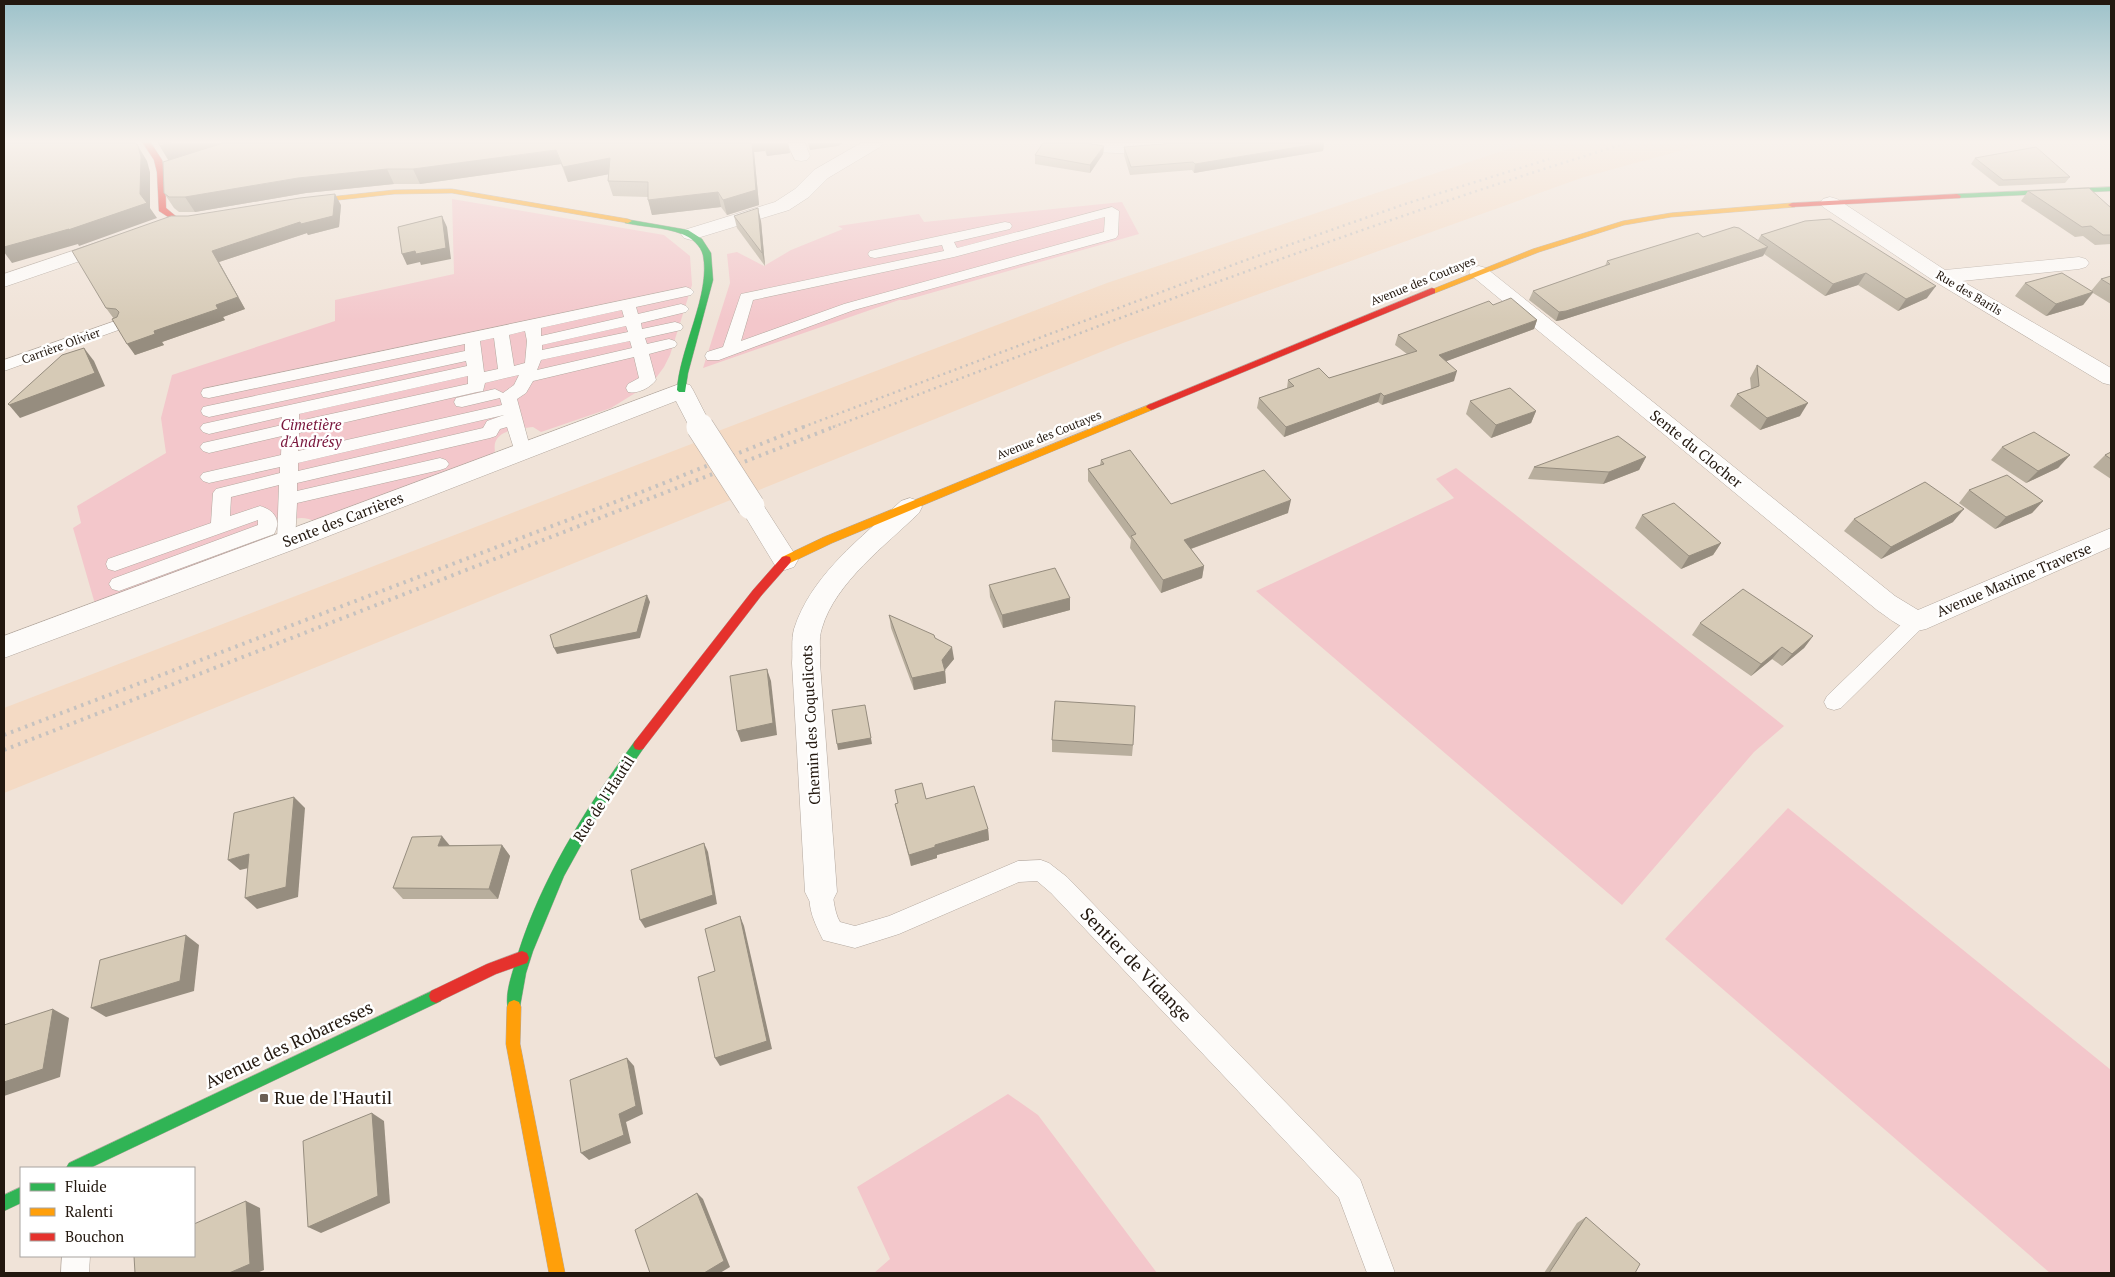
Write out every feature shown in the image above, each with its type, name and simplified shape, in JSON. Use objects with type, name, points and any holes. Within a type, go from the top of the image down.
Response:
[{"type":"street","points":[[162,203],[162,209],[168,217],[175,220],[184,221],[213,217]]},
{"type":"street","points":[[287,204],[300,203]]},
{"type":"street","points":[[522,203],[675,228],[691,234],[703,246],[709,256],[709,280],[683,373],[682,390],[700,427],[785,560]]},
{"type":"street","points":[[691,234],[782,206],[787,203]]},
{"type":"street","name":"Avenue des Coutayes","points":[[785,560],[828,540],[1480,272],[1601,229],[1662,217],[1823,203]]},
{"type":"street","name":"Rue des Barils","points":[[1831,203],[1941,277],[2111,378]]},
{"type":"street","points":[[155,229],[175,220]]},
{"type":"street","points":[[4,282],[127,239]]},
{"type":"street","points":[[1941,277],[2080,263]]},
{"type":"street","name":"Sente du Clocher","points":[[1480,272],[1886,604],[1916,622]]},
{"type":"street","name":"Sente des Carrières","points":[[4,647],[286,542],[682,390]]},
{"type":"street","name":"Chemin des Coquelicots","points":[[820,892],[806,662],[807,629],[819,602],[838,578],[910,507]]},
{"type":"street","name":"Avenue Maxime Traverse","points":[[1916,622],[2111,537]]},
{"type":"street","name":"Rue de l'Hautil","points":[[557,1273],[513,1044],[514,1000],[522,958],[558,872],[591,813],[622,768],[785,560]]},
{"type":"street","name":"Avenue des Robaresses","points":[[78,1167],[474,978],[522,958]]},
{"type":"street","points":[[4,1203],[20,1195]]},
{"type":"lane","points":[[713,356],[849,307],[1003,258],[1111,235],[1112,211],[954,253],[878,261]]},
{"type":"lane","points":[[730,350],[746,297],[878,261],[946,240],[1052,213]]},
{"type":"lane","points":[[946,240],[954,253]]},
{"type":"lane","points":[[878,261],[1003,258]]},
{"type":"lane","points":[[878,261],[904,308]]},
{"type":"lane","points":[[507,405],[371,424],[290,443],[209,461],[371,424],[475,366],[502,332],[686,292]]},
{"type":"lane","points":[[628,304],[648,380],[634,388]]},
{"type":"lane","points":[[531,361],[636,335],[680,309]]},
{"type":"lane","name":"Carrière Olivier","points":[[4,366],[118,324]]},
{"type":"lane","points":[[220,525],[222,493],[490,432],[493,424],[520,389],[531,361],[533,326]]},
{"type":"lane","points":[[209,393],[293,376],[370,376],[475,366],[507,373],[531,361],[675,327]]},
{"type":"lane","points":[[502,332],[507,373]]},
{"type":"lane","points":[[636,335],[670,344]]},
{"type":"lane","points":[[286,542],[294,356]]},
{"type":"lane","points":[[209,428],[370,376],[475,366]]},
{"type":"lane","points":[[475,366],[487,388],[507,405],[522,451]]},
{"type":"lane","points":[[370,376],[372,480]]},
{"type":"lane","points":[[209,411],[292,402]]},
{"type":"lane","points":[[268,518],[287,505],[372,480],[440,464]]},
{"type":"lane","points":[[115,564],[260,512],[268,518]]},
{"type":"lane","points":[[119,584],[267,529],[268,518]]},
{"type":"lane","points":[[1834,702],[1916,622]]},
{"type":"lane","name":"Sentier de Vidange","points":[[820,892],[823,915],[832,932],[855,937],[891,926],[1018,872],[1041,870],[1059,885],[1350,1189],[1381,1273]]},
{"type":"lane","points":[[76,1257],[76,1273]]},
{"type":"shaded area","points":[[1348,203],[1513,203],[1123,343],[749,494],[713,433],[1107,283]]},
{"type":"shaded area","points":[[694,443],[733,499],[4,793],[4,708]]},
{"type":"green space","name":"Cimetière d'Andrésy","points":[[452,203],[473,203],[664,235],[690,256],[692,285],[670,355],[664,367],[653,382],[611,408],[541,432],[533,427],[507,432],[497,439],[495,451],[489,459],[316,522],[302,518],[288,521],[276,529],[266,541],[95,604],[73,528],[81,523],[77,506],[166,453],[161,418],[172,375],[335,321],[335,300],[454,274]]},
{"type":"green space","points":[[1122,203],[1139,234],[906,300],[899,300],[703,368],[730,283],[727,254],[737,252],[764,266],[791,250],[843,229],[838,226],[919,214],[924,222]]},
{"type":"green space","points":[[1456,468],[1784,726],[1754,752],[1622,905],[1256,591],[1454,498],[1436,479]]},
{"type":"green space","points":[[1788,808],[2111,1070],[2111,1273],[2050,1273],[1665,939]]},
{"type":"green space","points":[[1008,1094],[1038,1115],[1157,1273],[874,1273],[890,1259],[857,1187]]},
{"type":"building","points":[[4,203],[147,203],[68,230],[4,247]]},
{"type":"building","points":[[271,203],[334,203],[333,216],[301,224],[300,222],[212,251],[238,297],[216,305],[218,309],[154,331],[155,334],[127,344],[112,319],[117,317],[119,312],[116,309],[106,308],[72,251],[171,216],[188,216]]},
{"type":"building","points":[[2045,203],[2105,203],[2111,206],[2111,235],[2103,235],[2091,226],[2082,227]]},
{"type":"building","points":[[758,208],[762,253],[734,216]]},
{"type":"building","points":[[442,216],[446,248],[416,254],[415,251],[402,254],[398,227]]},
{"type":"building","points":[[1830,219],[1936,286],[1906,299],[1866,273],[1833,284],[1761,235],[1805,221]]},
{"type":"building","points":[[1734,227],[1739,228],[1768,247],[1566,311],[1559,312],[1533,291],[1610,264],[1607,261],[1698,233],[1703,237]]},
{"type":"building","points":[[2062,273],[2093,292],[2056,304],[2025,283]]},
{"type":"building","points":[[2111,276],[2111,285],[2101,279]]},
{"type":"building","points":[[1511,298],[1537,320],[1439,355],[1457,371],[1384,396],[1381,393],[1286,427],[1259,398],[1294,386],[1288,380],[1319,368],[1329,378],[1417,351],[1398,335],[1489,301],[1493,305]]},
{"type":"building","points":[[84,348],[95,373],[8,404],[62,355]]},
{"type":"building","points":[[1757,365],[1808,403],[1767,418],[1737,394],[1759,386]]},
{"type":"building","points":[[1510,388],[1536,411],[1496,425],[1470,401]]},
{"type":"building","points":[[2034,432],[2070,455],[2038,471],[2002,447]]},
{"type":"building","points":[[1618,436],[1646,457],[1609,472],[1534,467]]},
{"type":"building","points":[[1130,450],[1171,504],[1264,470],[1291,500],[1184,540],[1204,566],[1163,580],[1131,536],[1136,534],[1088,469],[1104,464],[1101,460]]},
{"type":"building","points":[[2111,452],[2111,459],[2105,455]]},
{"type":"building","points":[[2007,475],[2043,501],[2006,517],[1969,490]]},
{"type":"building","points":[[1925,482],[1964,509],[1891,547],[1854,519]]},
{"type":"building","points":[[1674,503],[1721,543],[1689,556],[1642,515]]},
{"type":"building","points":[[1055,568],[1070,598],[1002,615],[989,585]]},
{"type":"building","points":[[1743,589],[1813,636],[1792,654],[1782,647],[1761,664],[1700,623]]},
{"type":"building","points":[[647,595],[637,632],[554,648],[550,635]]},
{"type":"building","points":[[889,615],[934,635],[935,638],[952,647],[942,660],[945,671],[912,678]]},
{"type":"building","points":[[767,669],[773,723],[737,731],[730,676]]},
{"type":"building","points":[[1055,701],[1135,706],[1133,745],[1052,740]]},
{"type":"building","points":[[865,705],[871,738],[837,744],[832,710]]},
{"type":"building","points":[[922,783],[926,799],[974,786],[988,829],[909,855],[895,804],[898,803],[895,790]]},
{"type":"building","points":[[294,797],[286,887],[245,898],[249,854],[228,860],[234,813]]},
{"type":"building","points":[[442,836],[438,846],[502,845],[489,889],[393,888],[412,837]]},
{"type":"building","points":[[704,843],[713,895],[640,920],[631,870]]},
{"type":"building","points":[[740,916],[767,1041],[715,1058],[698,977],[715,971],[705,929]]},
{"type":"building","points":[[186,935],[180,981],[91,1008],[100,960]]},
{"type":"building","points":[[53,1009],[43,1069],[4,1082],[4,1025]]},
{"type":"building","points":[[627,1058],[636,1106],[619,1114],[624,1135],[581,1153],[570,1080]]},
{"type":"building","points":[[372,1113],[378,1196],[308,1227],[303,1141]]},
{"type":"building","points":[[697,1193],[724,1261],[704,1273],[650,1273],[635,1230]]},
{"type":"building","points":[[246,1201],[250,1264],[229,1273],[135,1273],[134,1257],[195,1257],[195,1224]]},
{"type":"building","points":[[1586,1217],[1640,1264],[1635,1273],[1549,1273]]},
{"type":"railway","points":[[803,427],[1246,260],[1410,203]]},
{"type":"railway","points":[[833,427],[1228,278],[1442,203]]},
{"type":"railway","points":[[4,735],[644,491],[806,426]]},
{"type":"railway","points":[[4,750],[836,426]]},
{"type":"traffic: fast","points":[[628,221],[685,232],[699,241],[707,253],[709,280],[683,373],[682,390]]},
{"type":"traffic: fast","points":[[514,1007],[519,973],[548,895],[583,829],[609,787],[639,745]]},
{"type":"traffic: fast","points":[[76,1167],[436,996]]},
{"type":"traffic: fast","points":[[4,1203],[20,1195]]},
{"type":"traffic: slow","points":[[520,203],[628,221]]},
{"type":"traffic: slow","points":[[1432,291],[1557,243],[1623,223],[1695,212],[1792,205]]},
{"type":"traffic: slow","points":[[786,560],[828,540],[1151,407]]},
{"type":"traffic: slow","points":[[514,1007],[513,1044],[557,1273]]},
{"type":"traffic: jam","points":[[162,203],[162,209],[176,220],[204,219]]},
{"type":"traffic: jam","points":[[1792,205],[1836,203]]},
{"type":"traffic: jam","points":[[1151,407],[1432,291]]},
{"type":"traffic: jam","points":[[639,745],[757,593],[786,560]]},
{"type":"traffic: jam","points":[[436,996],[492,969],[522,958]]},
{"type":"place","name":"Rue de l'Hautil","points":[[264,1098]]}]
